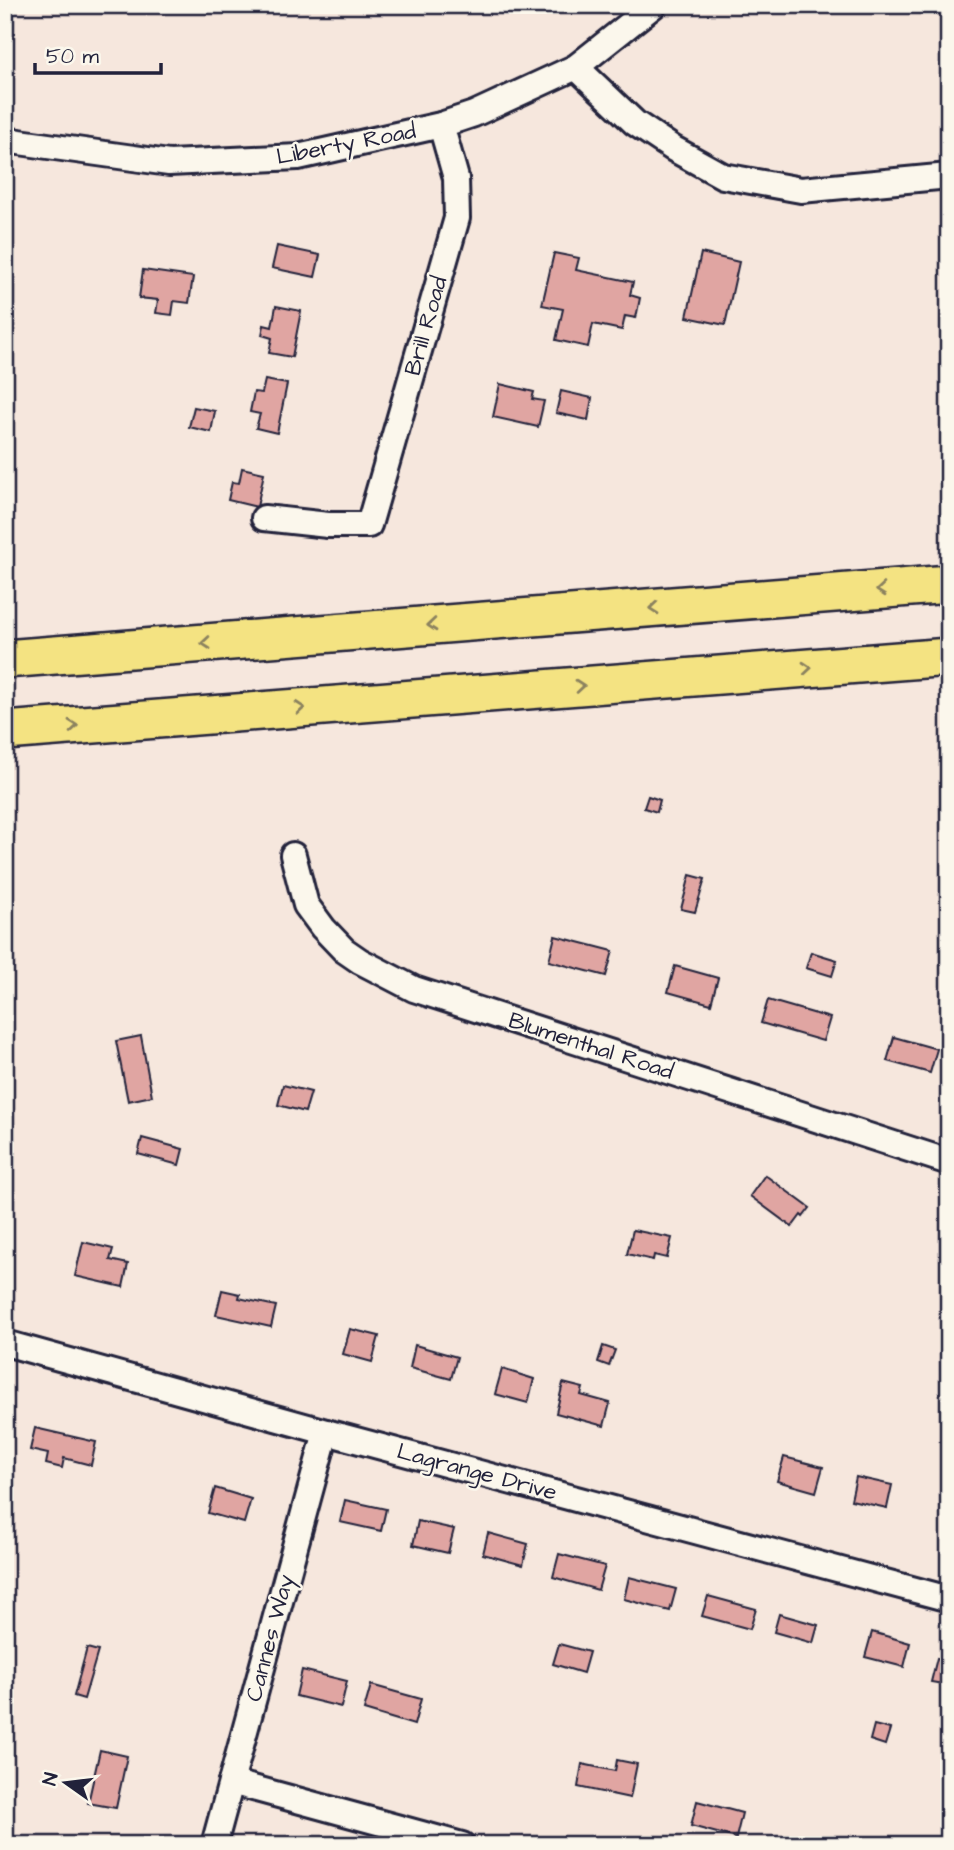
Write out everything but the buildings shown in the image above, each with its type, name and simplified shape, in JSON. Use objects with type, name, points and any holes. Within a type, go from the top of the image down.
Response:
[{"type":"highway","points":[[5,659],[949,584]]},
{"type":"highway","points":[[5,731],[949,656]]},
{"type":"street","name":"Liberty Road","points":[[5,140],[169,163],[298,157],[441,125],[474,114],[576,67],[654,5]]},
{"type":"street","points":[[576,67],[635,123],[674,149],[723,176],[801,190],[949,176]]},
{"type":"street","name":"Brill Road","points":[[264,518],[328,525],[369,525],[457,218],[456,178],[441,125]]},
{"type":"street","name":"Blumenthal Road","points":[[293,855],[307,907],[323,928],[344,950],[376,971],[414,989],[949,1162]]},
{"type":"street","name":"Lagrange Drive","points":[[5,1343],[949,1599]]},
{"type":"street","name":"Cannes Way","points":[[214,1845],[326,1432]]},
{"type":"street","points":[[231,1782],[462,1845]]}]
